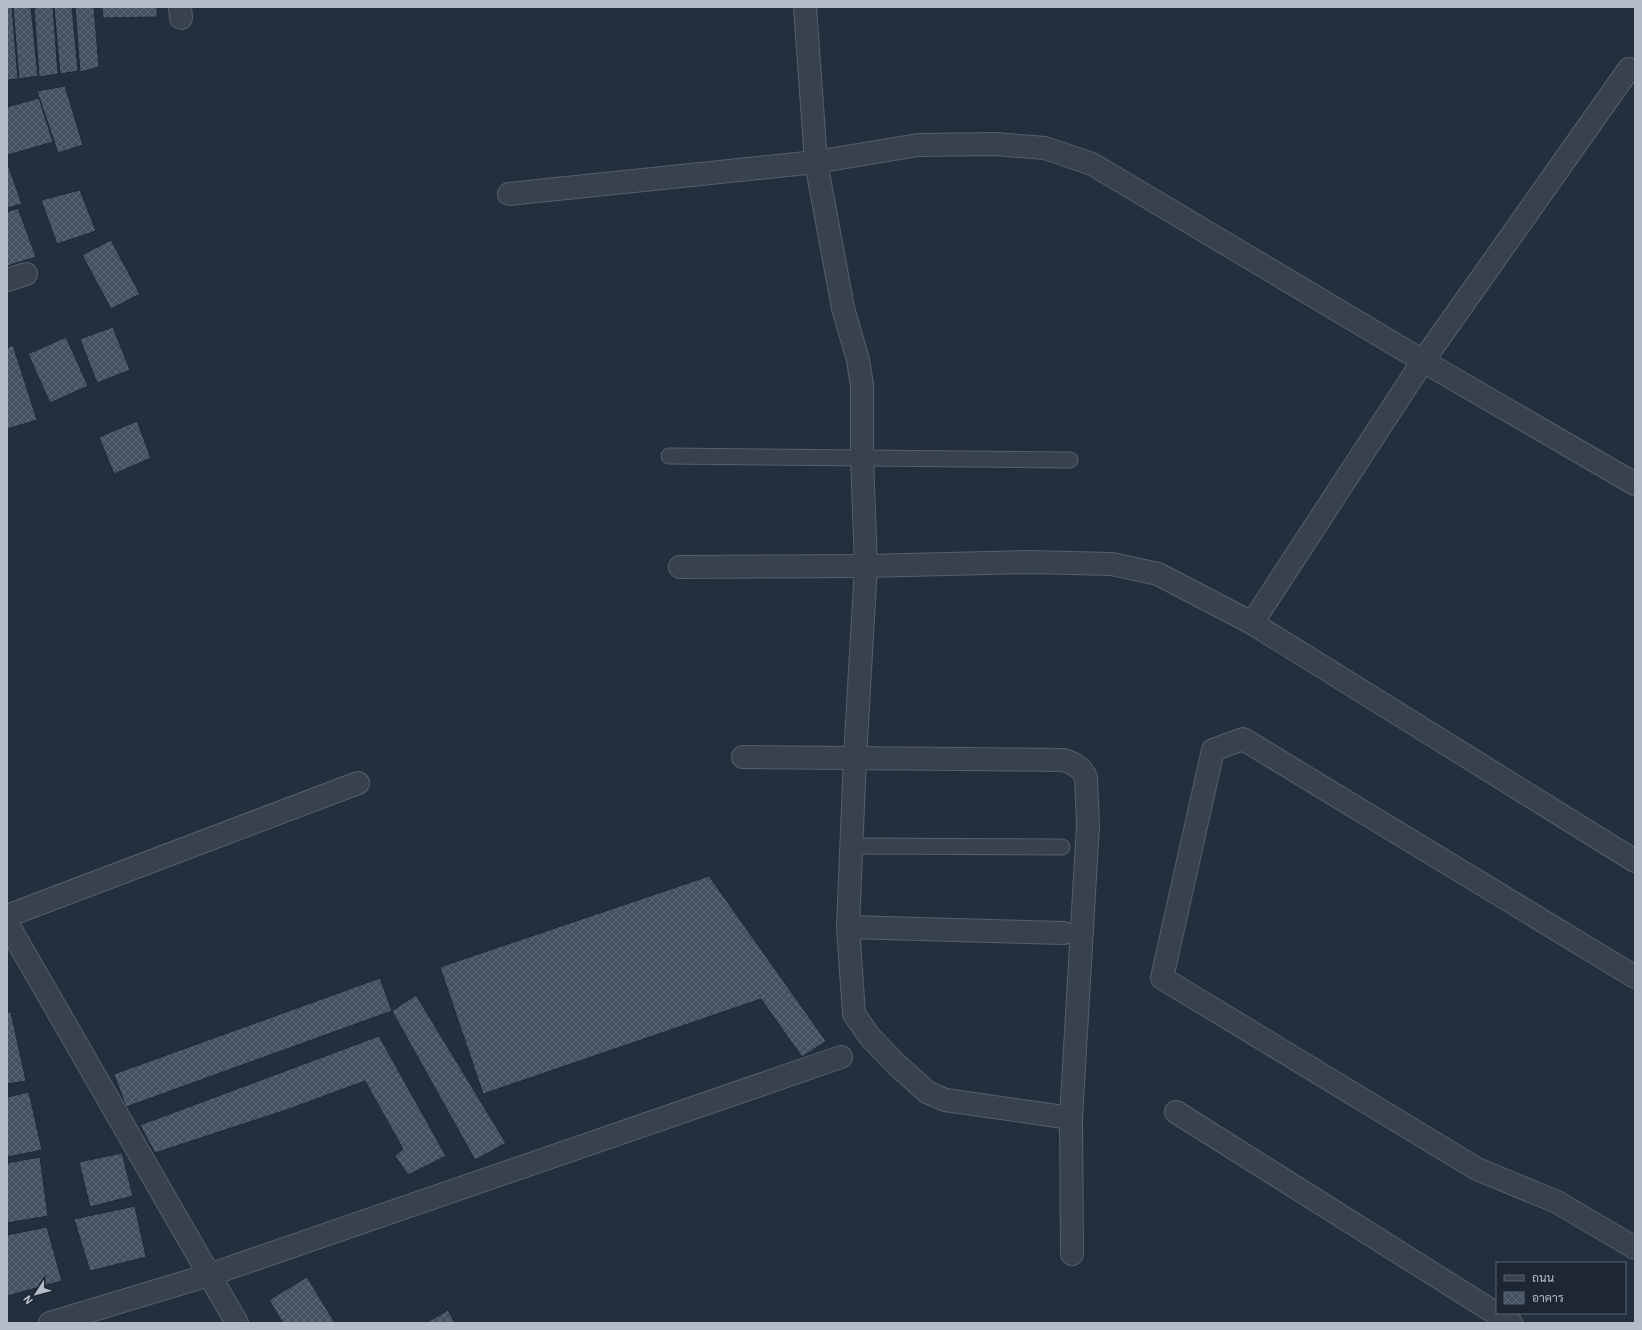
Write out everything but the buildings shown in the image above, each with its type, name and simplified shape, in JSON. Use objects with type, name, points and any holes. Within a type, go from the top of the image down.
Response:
[{"type":"street","points":[[805,7],[816,162],[843,308],[858,360],[862,385],[862,457],[866,566],[855,758],[848,927],[854,1014],[870,1037],[892,1060],[927,1092],[945,1100],[1071,1118]]},
{"type":"street","points":[[1252,623],[1423,361],[1629,70]]},
{"type":"street","points":[[509,194],[816,162],[918,145],[995,144],[1045,148],[1092,164],[1423,361],[1635,484]]},
{"type":"street","points":[[680,567],[866,566],[1030,562],[1112,564],[1158,574],[1252,623],[1635,861]]},
{"type":"street","points":[[1635,977],[1243,739],[1213,750],[1162,978],[1477,1169],[1556,1202],[1635,1248]]},
{"type":"street","points":[[743,757],[1064,760],[1073,764],[1085,774],[1088,825],[1071,1118],[1072,1254]]},
{"type":"street","points":[[7,916],[358,783]]},
{"type":"street","points":[[7,922],[237,1323]]},
{"type":"street","points":[[848,927],[1064,933]]},
{"type":"street","points":[[50,1323],[209,1275],[841,1057]]},
{"type":"street","points":[[1176,1112],[1496,1314]]},
{"type":"street","points":[[1497,1314],[1511,1323]]},
{"type":"lane","points":[[669,456],[1070,460]]},
{"type":"lane","points":[[851,846],[1062,847]]}]
